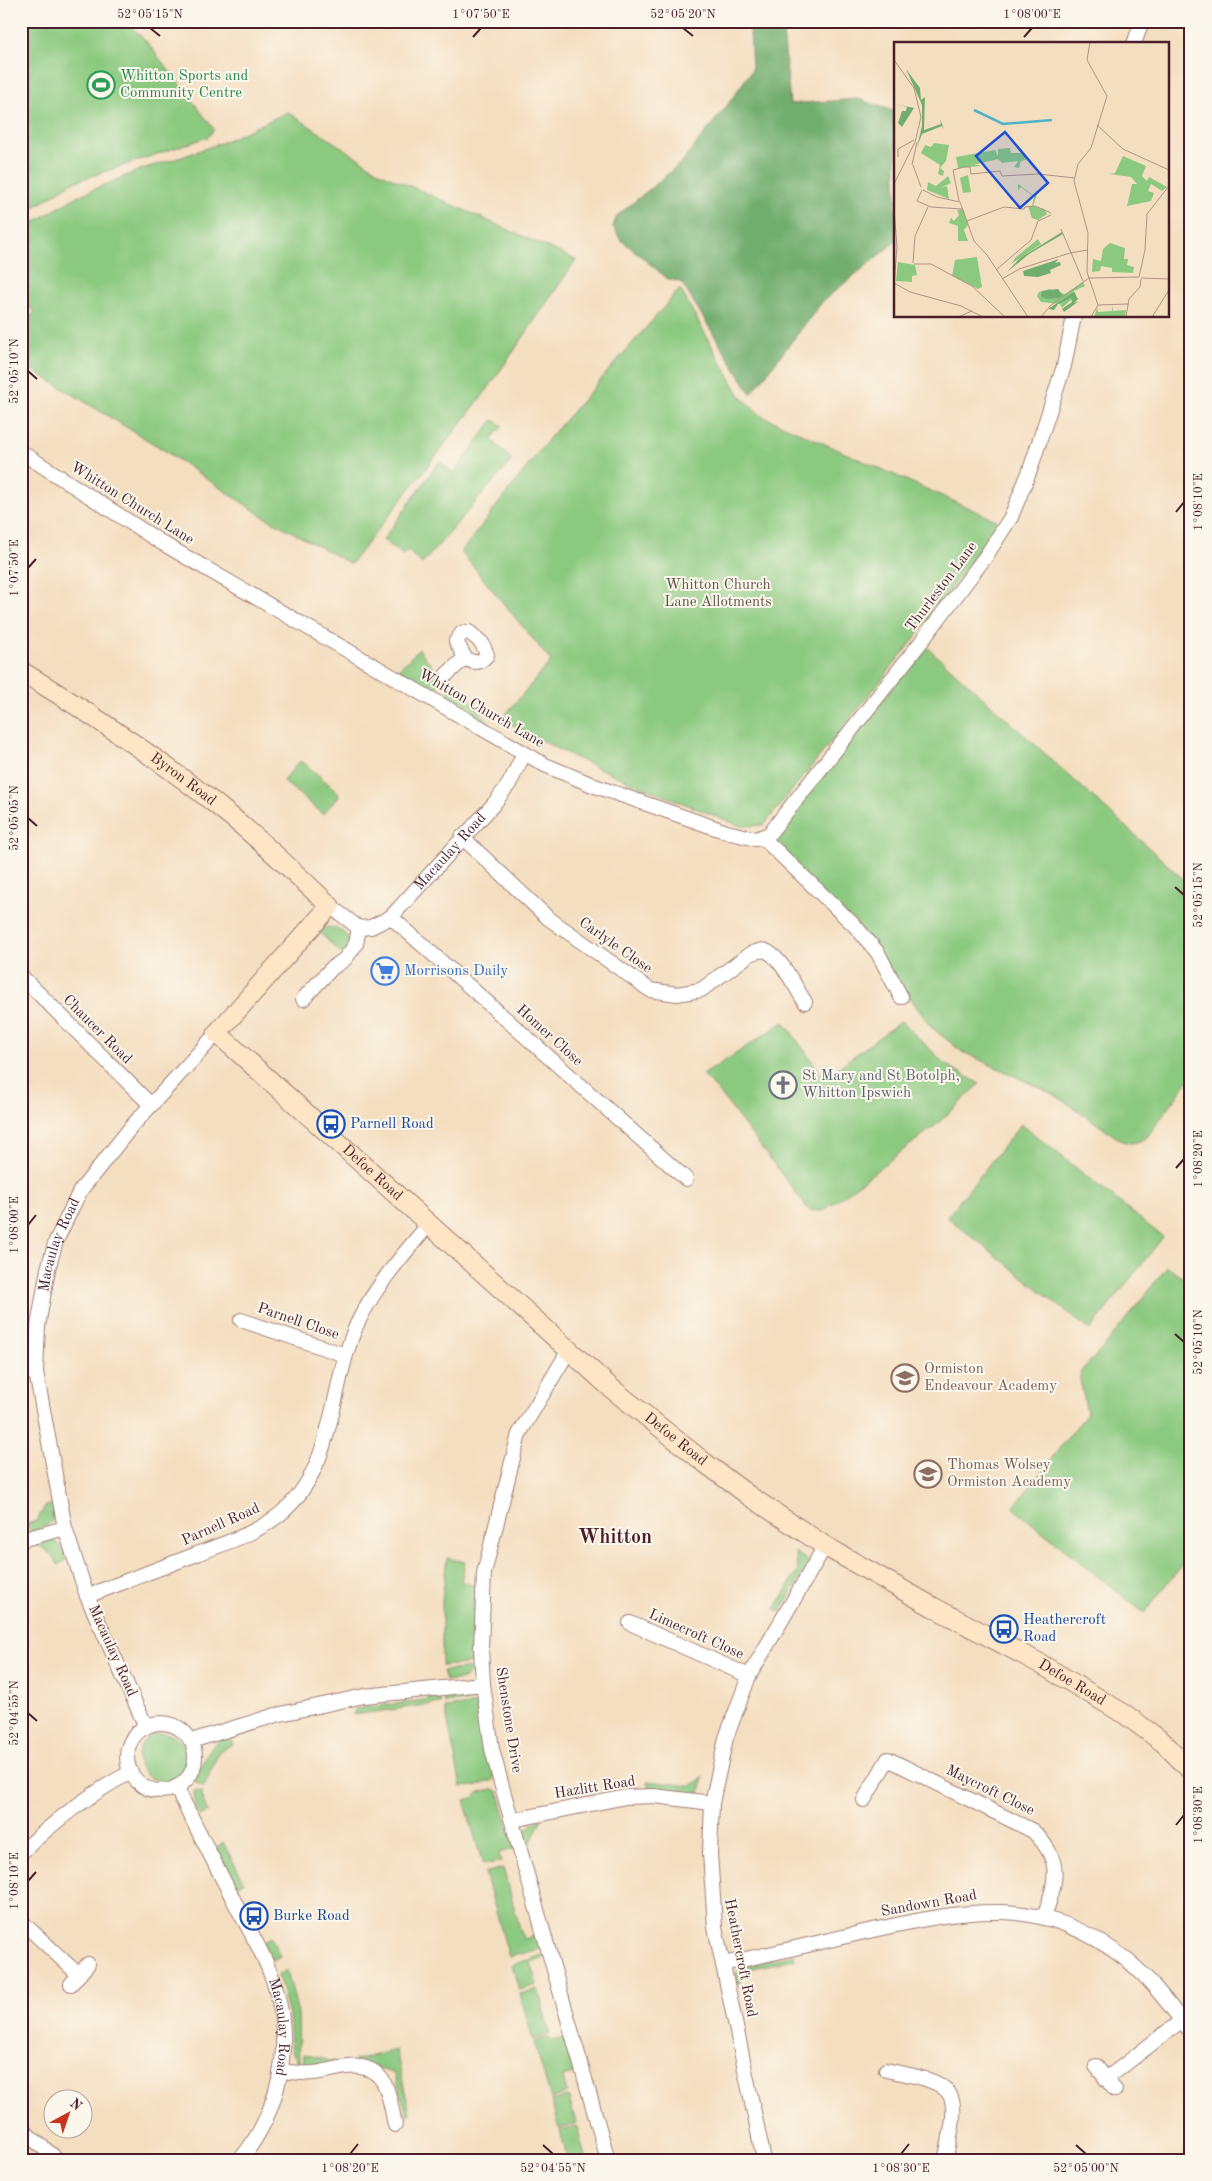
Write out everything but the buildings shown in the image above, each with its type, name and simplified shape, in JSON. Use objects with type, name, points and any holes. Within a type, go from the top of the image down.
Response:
[{"type":"street","points":[[1135,42],[1142,21]]},
{"type":"street","name":"Thurleston Lane","points":[[763,838],[769,834],[921,642],[986,556],[1011,517],[1030,470],[1064,366],[1074,318]]},
{"type":"street","name":"Whitton Church Lane","points":[[21,452],[162,543],[524,754],[595,786],[727,832],[756,839],[763,838]]},
{"type":"street","points":[[446,675],[465,658]]},
{"type":"street","name":"Byron Road","points":[[21,671],[106,723],[174,772],[228,814],[330,906]]},
{"type":"street","name":"Macaulay Road","points":[[359,928],[371,927],[391,917],[462,837],[494,805],[509,784],[524,754]]},
{"type":"street","name":"Carlyle Close","points":[[462,837],[548,918],[650,990],[677,994],[701,990],[758,950],[767,951],[775,956],[805,1002]]},
{"type":"street","points":[[763,838],[856,927],[878,953],[901,997]]},
{"type":"street","points":[[303,1000],[332,968],[345,959],[356,944],[359,928],[330,906]]},
{"type":"street","name":"Macaulay Road","points":[[146,1727],[87,1596],[65,1528],[36,1372],[42,1297],[48,1269],[64,1222],[85,1184],[151,1105],[330,906]]},
{"type":"street","name":"Homer Close","points":[[391,917],[686,1179]]},
{"type":"street","name":"Chaucer Road","points":[[21,976],[151,1105]]},
{"type":"street","name":"Defoe Road","points":[[217,1033],[615,1391],[705,1463],[748,1495],[825,1546],[933,1607],[1039,1663],[1126,1715],[1164,1743],[1191,1771]]},
{"type":"street","name":"Parnell Road","points":[[87,1596],[254,1531],[288,1507],[310,1477],[321,1452],[345,1355],[358,1321],[376,1290],[430,1224]]},
{"type":"street","name":"Parnell Close","points":[[241,1320],[345,1355]]},
{"type":"street","name":"Shenstone Drive","points":[[569,1350],[519,1434],[487,1553],[482,1612],[483,1684],[492,1749],[608,2160]]},
{"type":"street","points":[[21,1373],[36,1372]]},
{"type":"street","points":[[21,1540],[65,1528]]},
{"type":"street","name":"Heathercroft Road","points":[[764,2160],[712,1906],[710,1853],[712,1803],[726,1738],[749,1676],[825,1546]]},
{"type":"street","name":"Limecroft Close","points":[[630,1623],[749,1676]]},
{"type":"street","points":[[191,1741],[276,1715],[364,1696],[483,1684]]},
{"type":"street","points":[[166,1723],[185,1732],[191,1741],[195,1758],[194,1767],[184,1782],[176,1787],[159,1791],[150,1789],[143,1785],[131,1772],[128,1762],[131,1742],[146,1727],[166,1723]]},
{"type":"street","name":"Maycroft Close","points":[[864,1800],[888,1759],[1034,1831],[1050,1849],[1056,1872],[1044,1918]]},
{"type":"street","points":[[21,1853],[48,1826],[131,1772]]},
{"type":"street","name":"Macaulay Road","points":[[176,1787],[256,1944],[275,1987],[282,2020],[282,2071],[269,2115],[255,2140],[240,2160]]},
{"type":"street","name":"Hazlitt Road","points":[[513,1820],[626,1798],[654,1796],[712,1803]]},
{"type":"street","name":"Sandown Road","points":[[723,1964],[957,1913],[997,1911],[1044,1918],[1096,1940],[1129,1962],[1151,1982],[1191,2032]]},
{"type":"street","points":[[21,1921],[80,1974]]},
{"type":"street","points":[[1106,2079],[1181,2021]]},
{"type":"street","points":[[282,2071],[311,2074],[357,2066],[371,2070],[378,2075],[386,2088],[395,2125]]},
{"type":"street","points":[[1096,2066],[1115,2090]]},
{"type":"street","points":[[886,2070],[931,2080],[940,2084],[952,2095],[955,2111],[945,2160]]},
{"type":"street","points":[[21,2129],[58,2160]]},
{"type":"green space","name":"Whitton Sports and Community Centre","points":[[21,21],[125,21],[146,41],[214,129],[208,137],[71,183],[21,216]]},
{"type":"green space","points":[[747,21],[782,21],[790,104],[858,99],[894,111],[894,243],[823,301],[751,394],[681,282],[668,279],[620,239],[613,226],[617,216],[681,163],[726,107],[752,70],[750,30]]},
{"type":"green space","points":[[288,112],[381,173],[576,260],[487,390],[351,564],[261,515],[159,447],[21,363],[21,325],[35,312],[21,300],[21,230],[76,197],[142,169],[223,142]]},
{"type":"green space","name":"Whitton Church Lane Allotments","points":[[680,289],[740,396],[762,416],[998,521],[912,642],[764,825],[740,826],[652,791],[565,753],[510,723],[512,719],[505,715],[551,661],[461,552],[552,435]]},
{"type":"green space","points":[[493,420],[503,426],[491,439],[512,460],[422,564],[407,550],[403,555],[383,540],[439,462],[454,473]]},
{"type":"green space","points":[[926,646],[1191,886],[1191,1077],[1147,1137],[1141,1140],[1132,1143],[1122,1141],[1055,1095],[961,1051],[931,1027],[899,982],[778,847],[777,832]]},
{"type":"green space","points":[[419,649],[438,674],[440,681],[439,686],[431,691],[403,678],[402,671],[399,669]]},
{"type":"green space","points":[[454,679],[490,724],[489,728],[449,703],[448,693]]},
{"type":"green space","points":[[299,762],[303,762],[338,792],[339,796],[323,814],[283,781]]},
{"type":"green space","points":[[328,927],[341,931],[350,942],[344,956],[317,930]]},
{"type":"green space","points":[[901,1021],[945,1064],[980,1084],[935,1126],[823,1211],[809,1210],[719,1092],[703,1075],[784,1022],[824,1078]]},
{"type":"green space","points":[[1021,1124],[1163,1237],[1090,1330],[947,1217]]},
{"type":"green space","points":[[1167,1267],[1191,1283],[1191,1554],[1144,1613],[1013,1508],[1087,1413],[1080,1379],[1081,1371],[1103,1348]]},
{"type":"green space","points":[[54,1505],[54,1519],[48,1525],[31,1532],[26,1524],[37,1521],[45,1506]]},
{"type":"green space","points":[[48,1539],[58,1545],[64,1553],[66,1560],[58,1565],[55,1558],[35,1542]]},
{"type":"green space","points":[[795,1552],[809,1562],[781,1611],[775,1609],[798,1570]]},
{"type":"green space","points":[[447,1558],[465,1562],[461,1582],[478,1586],[476,1663],[442,1666],[442,1599]]},
{"type":"green space","points":[[475,1668],[463,1679],[446,1681],[443,1671]]},
{"type":"green space","points":[[470,1692],[478,1700],[445,1703],[444,1697],[446,1693]]},
{"type":"green space","points":[[438,1693],[441,1703],[353,1715],[355,1709],[425,1700]]},
{"type":"green space","points":[[480,1704],[494,1780],[476,1786],[461,1787],[445,1708]]},
{"type":"green space","points":[[162,1733],[171,1735],[179,1740],[184,1748],[186,1757],[184,1766],[179,1774],[171,1779],[162,1781],[153,1779],[145,1774],[140,1766],[138,1757],[140,1748],[145,1740],[153,1735]]},
{"type":"green space","points":[[230,1735],[233,1744],[219,1751],[204,1787],[195,1782],[211,1748]]},
{"type":"green space","points":[[703,1777],[700,1794],[695,1795],[649,1792],[647,1781],[691,1786]]},
{"type":"green space","points":[[493,1789],[498,1791],[515,1849],[499,1853],[501,1861],[483,1865],[464,1800],[473,1798],[479,1792]]},
{"type":"green space","points":[[194,1791],[202,1792],[201,1796],[208,1812],[199,1816],[195,1806]]},
{"type":"green space","points":[[542,1819],[527,1850],[525,1839],[527,1831],[532,1824]]},
{"type":"green space","points":[[223,1842],[244,1882],[234,1885],[216,1849]]},
{"type":"green space","points":[[503,1868],[523,1939],[539,1935],[543,1948],[509,1957],[485,1873]]},
{"type":"green space","points":[[271,1937],[280,1956],[272,1960],[263,1943]]},
{"type":"green space","points":[[545,1954],[546,1957],[530,1962],[537,1985],[519,1990],[512,1965]]},
{"type":"green space","points":[[793,1954],[795,1959],[749,1969],[738,1984],[736,1973],[742,1967]]},
{"type":"green space","points":[[287,1970],[298,2013],[299,2063],[292,2052],[289,2015],[278,1975]]},
{"type":"green space","points":[[538,1989],[550,2034],[533,2040],[520,1994]]},
{"type":"green space","points":[[549,2037],[552,2041],[568,2037],[579,2073],[563,2077],[567,2093],[551,2099],[534,2042]]},
{"type":"green space","points":[[396,2050],[410,2114],[407,2115],[395,2074],[354,2060]]},
{"type":"green space","points":[[304,2054],[339,2063],[307,2066],[303,2064]]},
{"type":"green space","points":[[569,2098],[576,2123],[559,2129],[551,2101]]},
{"type":"green space","points":[[577,2127],[586,2160],[568,2160],[560,2131]]},
{"type":"place","name":"Whitton Sports and Community Centre","points":[[101,85]]},
{"type":"place","name":"Morrisons Daily","points":[[385,971]]},
{"type":"place","name":"St Mary and St Botolph, Whitton Ipswich","points":[[783,1085]]},
{"type":"place","name":"Parnell Road","points":[[331,1124]]},
{"type":"place","name":"Ormiston Endeavour Academy","points":[[905,1378]]},
{"type":"place","name":"Thomas Wolsey Ormiston Academy","points":[[928,1474]]},
{"type":"place","name":"Heathercroft Road","points":[[1004,1629]]},
{"type":"place","name":"Burke Road","points":[[254,1916]]},
{"type":"district","name":"Whitton","points":[[615,1538]]}]
